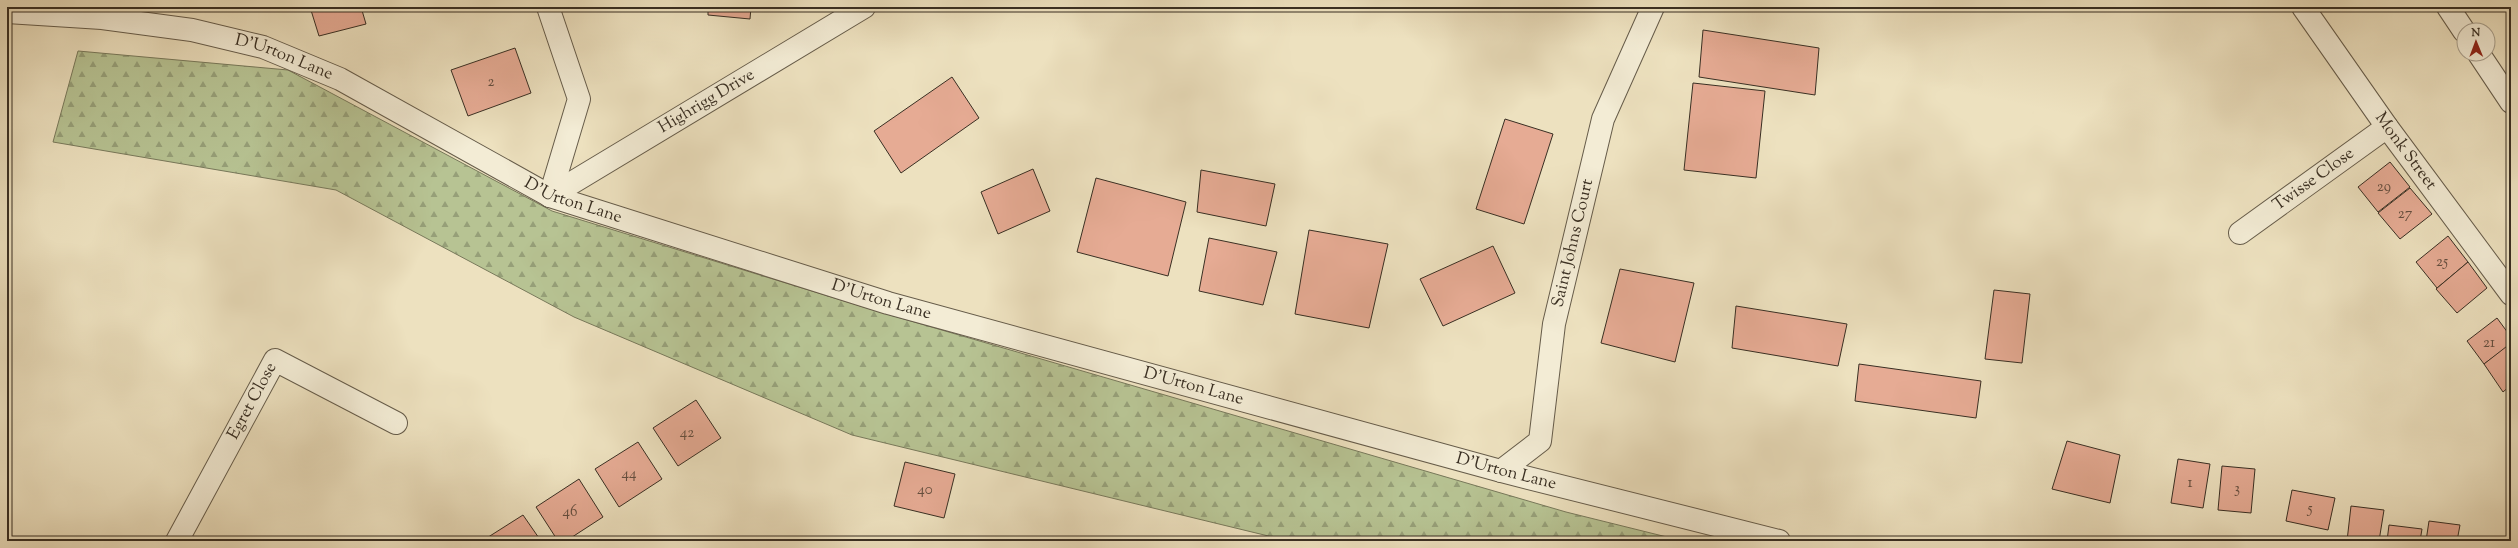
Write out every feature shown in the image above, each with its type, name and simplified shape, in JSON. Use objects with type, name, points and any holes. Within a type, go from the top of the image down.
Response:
[{"type":"street","points":[[548,7],[579,99],[550,196]]},
{"type":"street","name":"Highrigg Drive","points":[[550,196],[864,7]]},
{"type":"street","name":"Saint Johns Court","points":[[1501,471],[1540,441],[1554,324],[1602,119],[1653,7]]},
{"type":"street","name":"Monk Street","points":[[2303,7],[2387,127],[2511,294]]},
{"type":"street","points":[[2448,7],[2458,22]]},
{"type":"street","name":"D'Urton Lane","points":[[7,12],[102,18],[192,30],[263,47],[340,79],[550,196],[888,303],[1501,471],[1779,541]]},
{"type":"street","points":[[2484,62],[2511,102]]},
{"type":"street","name":"Twisse Close","points":[[2240,234],[2387,127]]},
{"type":"street","name":"Egret Close","points":[[177,541],[275,360],[396,423]]},
{"type":"green space","points":[[78,51],[288,70],[552,211],[880,312],[1566,512],[1683,541],[1289,541],[852,435],[574,317],[336,190],[53,142]]},
{"type":"building","points":[[310,7],[361,7],[366,24],[319,36]]},
{"type":"building","points":[[597,7],[645,7],[645,11]]},
{"type":"building","points":[[708,7],[751,7],[750,19],[708,15]]},
{"type":"building","points":[[1703,30],[1819,48],[1815,95],[1699,77]]},
{"type":"building","points":[[515,48],[531,93],[468,116],[451,70]]},
{"type":"building","points":[[952,77],[979,118],[901,173],[874,131]]},
{"type":"building","points":[[1693,83],[1765,91],[1756,178],[1684,170]]},
{"type":"building","points":[[1505,119],[1553,134],[1524,224],[1476,209]]},
{"type":"building","points":[[2390,162],[2410,187],[2378,212],[2358,187]]},
{"type":"building","points":[[1033,169],[1050,211],[998,234],[981,192]]},
{"type":"building","points":[[1201,170],[1275,184],[1266,226],[1197,212]]},
{"type":"building","points":[[1096,178],[1186,202],[1168,276],[1077,252]]},
{"type":"building","points":[[2410,188],[2432,214],[2400,239],[2378,213]]},
{"type":"building","points":[[1309,230],[1388,244],[1369,328],[1295,314]]},
{"type":"building","points":[[2448,236],[2468,262],[2437,288],[2416,262]]},
{"type":"building","points":[[1209,238],[1277,252],[1263,305],[1199,291]]},
{"type":"building","points":[[1493,246],[1515,293],[1443,326],[1420,279]]},
{"type":"building","points":[[2468,262],[2487,288],[2457,313],[2436,289]]},
{"type":"building","points":[[1620,269],[1694,283],[1675,362],[1601,343]]},
{"type":"building","points":[[1994,290],[2030,294],[2022,363],[1985,359]]},
{"type":"building","points":[[1736,306],[1847,324],[1838,366],[1732,348]]},
{"type":"building","points":[[2497,318],[2511,337],[2511,344],[2484,364],[2467,341]]},
{"type":"building","points":[[2511,343],[2511,385],[2503,392],[2484,364]]},
{"type":"building","points":[[1859,364],[1981,381],[1976,418],[1855,401]]},
{"type":"building","points":[[696,400],[721,438],[678,466],[653,428]]},
{"type":"building","points":[[2067,441],[2120,455],[2110,503],[2052,489]]},
{"type":"building","points":[[638,442],[662,479],[619,507],[595,469]]},
{"type":"building","points":[[2178,459],[2210,464],[2203,508],[2171,503]]},
{"type":"building","points":[[905,462],[955,474],[944,518],[894,506]]},
{"type":"building","points":[[2222,466],[2255,469],[2251,513],[2218,510]]},
{"type":"building","points":[[579,479],[603,517],[566,541],[558,541],[536,507]]},
{"type":"building","points":[[2292,490],[2335,498],[2328,530],[2286,521]]},
{"type":"building","points":[[2351,506],[2384,510],[2379,541],[2347,541]]},
{"type":"building","points":[[523,515],[541,541],[482,541]]},
{"type":"building","points":[[2429,521],[2460,525],[2457,541],[2426,541]]},
{"type":"building","points":[[2389,525],[2422,529],[2420,541],[2387,541]]}]
